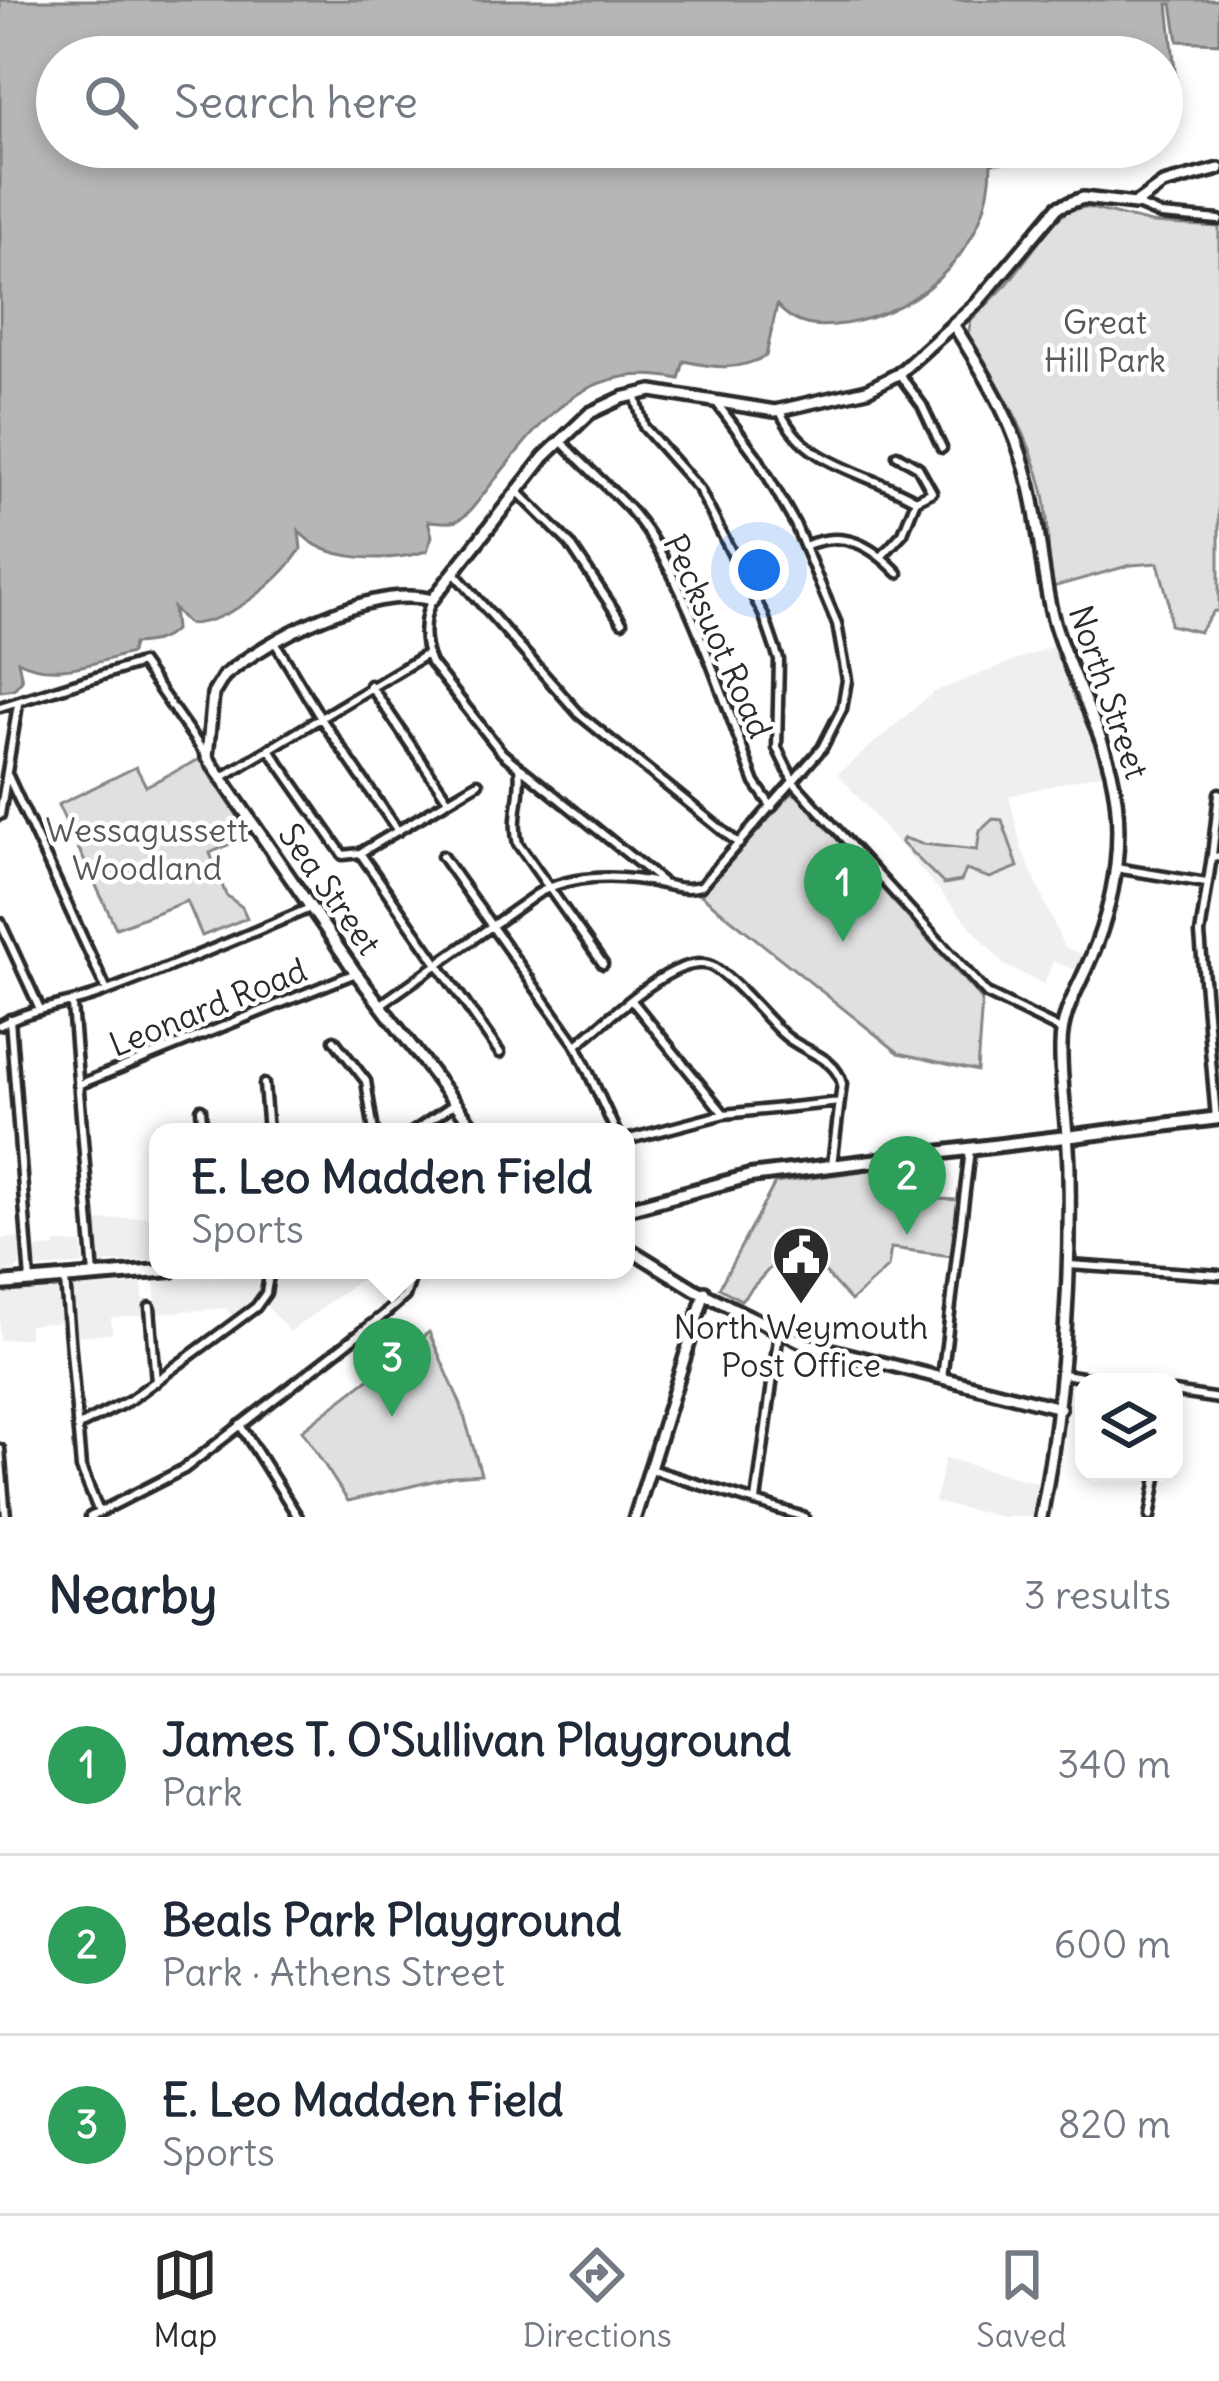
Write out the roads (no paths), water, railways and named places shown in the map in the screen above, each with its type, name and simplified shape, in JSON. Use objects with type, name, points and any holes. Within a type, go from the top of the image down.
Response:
[{"type":"main road","points":[[635,1206],[715,1183],[832,1165],[1218,1118]]},
{"type":"main road","points":[[0,1283],[149,1272]]},
{"type":"street","points":[[1135,204],[1163,184],[1219,169]]},
{"type":"street","points":[[716,402],[769,476],[805,546],[837,624],[847,680],[836,724],[794,783],[700,886],[678,889],[665,884],[519,767],[455,697],[427,653],[425,619],[432,600],[560,440],[590,413],[634,394],[659,392],[780,411],[867,390],[898,374],[953,324],[1065,202],[1083,198],[1135,204],[1160,215],[1219,220]]},
{"type":"street","name":"North Street","points":[[953,324],[1002,404],[1023,458],[1056,627],[1113,770],[1118,799],[1116,868],[1100,935],[1061,1030],[1070,1265],[1060,1408],[1041,1517]]},
{"type":"street","points":[[898,374],[922,405],[942,448]]},
{"type":"street","points":[[634,394],[644,427],[699,489],[764,616],[779,660],[777,748],[794,783],[987,994],[1061,1030]]},
{"type":"street","points":[[780,411],[802,442],[821,457],[916,500]]},
{"type":"street","name":"Pecksuot Road","points":[[560,440],[634,515],[655,547],[689,613],[755,783],[772,807]]},
{"type":"street","points":[[882,556],[903,533],[916,500],[932,491],[918,467],[897,455]]},
{"type":"street","points":[[518,492],[570,544],[622,622]]},
{"type":"street","points":[[805,546],[833,536],[882,556],[898,574]]},
{"type":"street","points":[[454,573],[580,715],[739,844]]},
{"type":"street","points":[[207,757],[218,683],[234,667],[343,608],[404,597],[432,600]]},
{"type":"street","points":[[276,644],[398,831]]},
{"type":"street","points":[[220,778],[427,653]]},
{"type":"street","name":"Sea Street","points":[[18,704],[141,663],[356,973],[470,1123]]},
{"type":"street","points":[[370,685],[448,800]]},
{"type":"street","points":[[0,707],[18,704],[0,815]]},
{"type":"street","points":[[269,749],[339,852],[349,856],[478,783]]},
{"type":"street","points":[[519,767],[516,836],[603,964]]},
{"type":"street","points":[[8,776],[107,992]]},
{"type":"street","points":[[521,793],[541,785]]},
{"type":"street","points":[[1218,1118],[1200,934],[1206,883],[1215,856],[1219,794]]},
{"type":"street","points":[[360,853],[500,1053]]},
{"type":"street","points":[[442,856],[576,1046],[612,1123]]},
{"type":"street","points":[[1116,868],[1206,883]]},
{"type":"street","points":[[380,1005],[547,888],[582,880],[665,884]]},
{"type":"street","points":[[0,1025],[107,992],[310,908]]},
{"type":"street","points":[[0,922],[40,1009]]},
{"type":"street","points":[[576,1046],[646,988],[683,966],[706,964],[796,1047],[821,1057],[839,1072],[832,1165]]},
{"type":"street","name":"Leonard Road","points":[[78,1085],[356,973]]},
{"type":"street","points":[[633,1001],[724,1114]]},
{"type":"street","points":[[72,1004],[94,1276]]},
{"type":"street","points":[[10,1019],[30,1281]]},
{"type":"street","points":[[334,1040],[366,1081],[373,1123]]},
{"type":"street","points":[[264,1084],[267,1123]]},
{"type":"street","points":[[635,1138],[724,1114],[840,1102]]},
{"type":"street","points":[[426,1123],[454,1104]]},
{"type":"street","points":[[201,1109],[202,1123]]},
{"type":"street","points":[[942,1378],[971,1147]]},
{"type":"street","points":[[635,1252],[779,1332],[831,1351],[1060,1408]]},
{"type":"street","points":[[1070,1265],[1219,1275]]},
{"type":"street","points":[[64,1279],[82,1468],[99,1512]]},
{"type":"street","points":[[77,1426],[130,1400],[256,1307],[268,1279]]},
{"type":"street","points":[[90,1517],[184,1469],[382,1317],[405,1296],[411,1279]]},
{"type":"street","points":[[635,1517],[705,1292]]},
{"type":"street","points":[[150,1307],[156,1382]]},
{"type":"street","points":[[756,1501],[779,1332]]},
{"type":"street","points":[[1063,1374],[1075,1376]]},
{"type":"street","points":[[1183,1394],[1219,1400]]},
{"type":"street","points":[[241,1425],[298,1517]]},
{"type":"street","points":[[0,1449],[6,1517]]},
{"type":"street","points":[[650,1469],[804,1517]]},
{"type":"street","points":[[1150,1517],[1156,1481]]},
{"type":"place","name":"James T. O'Sullivan Playground","points":[[843,942]]},
{"type":"place","name":"Beals Park Playground","points":[[907,1235]]},
{"type":"place","name":"North Weymouth Post Office","points":[[801,1306]]},
{"type":"place","name":"E. Leo Madden Field","points":[[392,1417]]},
{"type":"park label","name":"Great Hill Park","points":[[1105,341]]},
{"type":"park label","name":"Wessagussett Woodland","points":[[147,849]]}]
